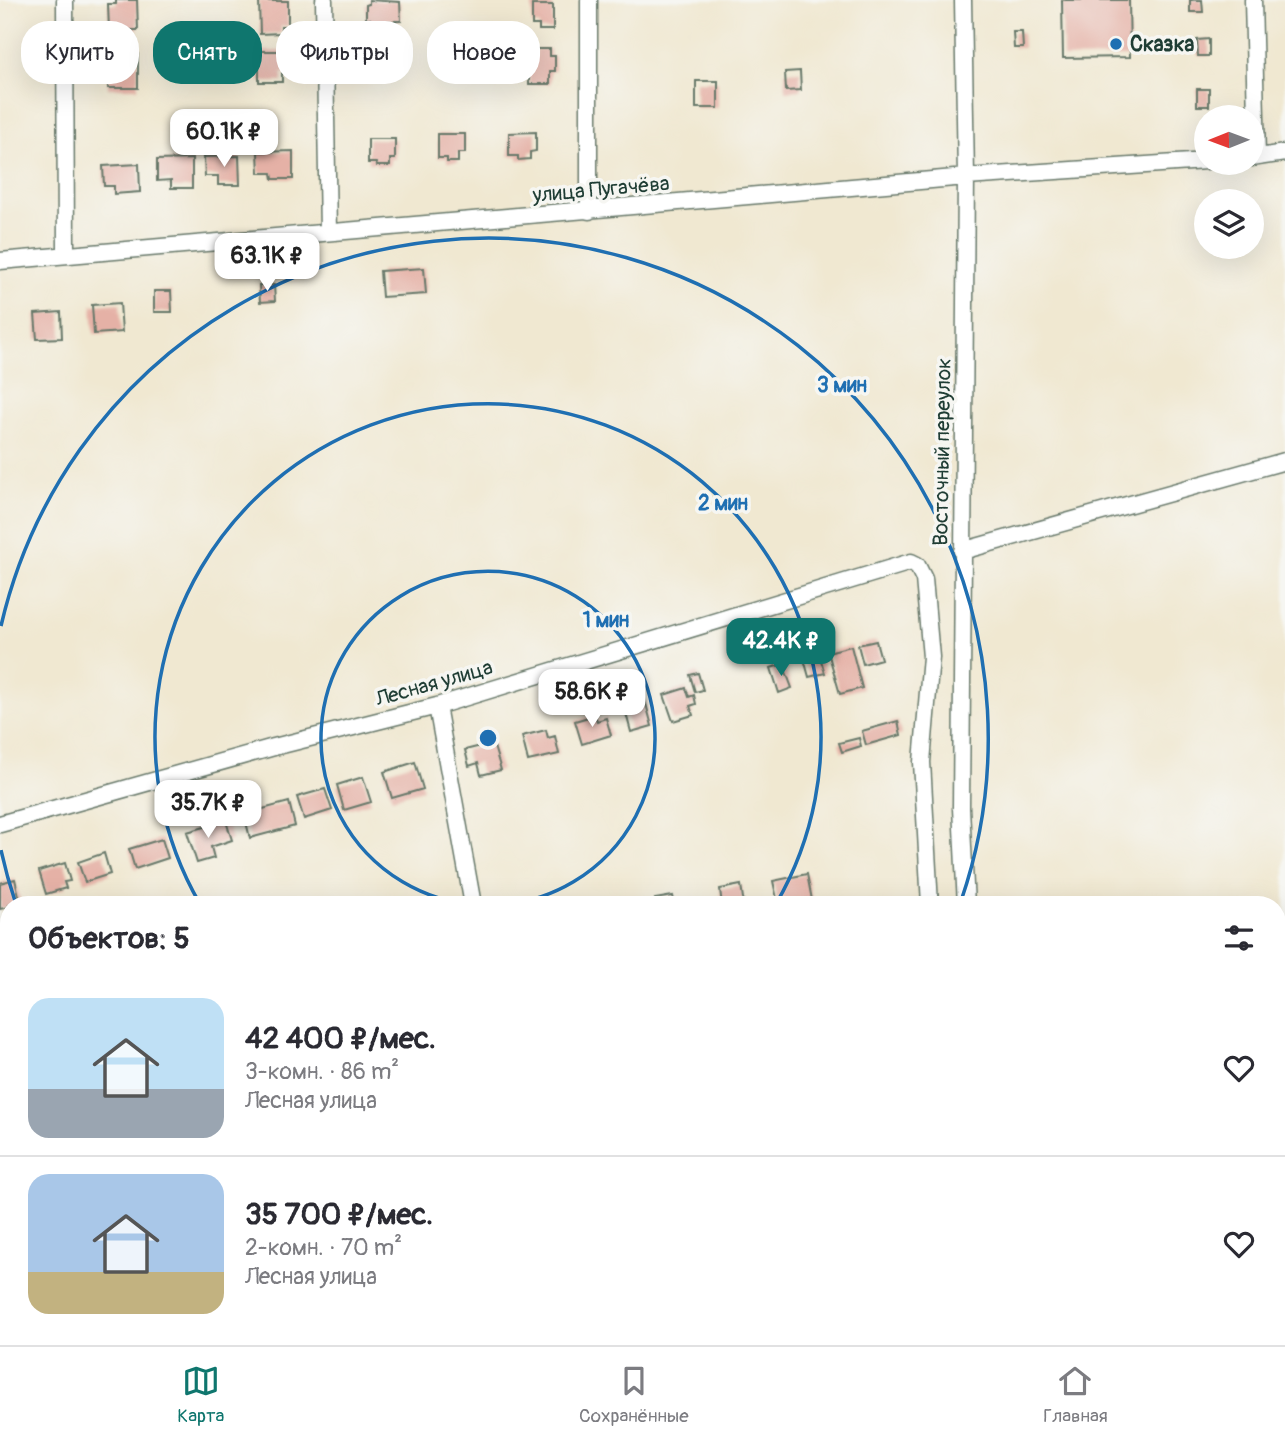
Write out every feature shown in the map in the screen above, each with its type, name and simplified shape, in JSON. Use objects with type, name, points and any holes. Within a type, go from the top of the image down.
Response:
[{"type":"street","points":[[65,0],[66,255]]},
{"type":"street","points":[[324,0],[328,232]]},
{"type":"street","points":[[589,0],[589,211]]},
{"type":"street","name":"Восточный переулок","points":[[964,0],[966,177],[961,808],[966,896]]},
{"type":"street","points":[[1253,0],[1254,105]]},
{"type":"street","points":[[1264,156],[1285,153]]},
{"type":"street","name":"улица Пугачёва","points":[[0,261],[966,177],[1194,162]]},
{"type":"street","points":[[961,551],[1285,461]]},
{"type":"street","name":"Лесная улица","points":[[0,824],[274,747],[437,706],[902,564],[911,562],[918,565]]},
{"type":"street","name":"Восточный переулок","points":[[918,565],[925,579],[931,657],[922,762],[929,896]]},
{"type":"street","points":[[437,706],[471,896]]},
{"type":"building","points":[[116,0],[137,0],[138,21],[109,21],[108,4],[116,4]]},
{"type":"building","points":[[369,0],[400,2],[401,21],[366,20],[366,5]]},
{"type":"building","name":"Сказка","points":[[1062,0],[1129,0],[1130,57],[1063,58]]},
{"type":"building","points":[[1190,0],[1202,0],[1203,12],[1190,12]]},
{"type":"building","points":[[259,1],[288,1],[288,21],[276,21],[276,33],[262,34],[262,21],[260,21]]},
{"type":"building","points":[[532,5],[553,5],[553,30],[540,30],[540,21],[532,21]]},
{"type":"building","points":[[1013,32],[1022,32],[1023,48],[1014,48]]},
{"type":"building","points":[[1209,39],[1209,56],[1198,56],[1197,40]]},
{"type":"building","points":[[540,49],[550,49],[550,56],[555,56],[555,71],[550,71],[550,84],[540,84]]},
{"type":"building","points":[[262,51],[276,51],[276,82],[262,82]]},
{"type":"building","points":[[800,71],[801,90],[786,91],[785,72]]},
{"type":"building","points":[[696,81],[718,81],[718,108],[696,108]]},
{"type":"building","points":[[108,84],[138,84],[138,88],[108,88]]},
{"type":"building","points":[[1197,89],[1209,89],[1209,105],[1197,105]]},
{"type":"building","points":[[536,132],[536,151],[530,152],[530,159],[518,160],[518,156],[509,156],[509,133]]},
{"type":"building","points":[[438,134],[465,134],[465,153],[458,153],[458,162],[447,162],[447,158],[438,158]]},
{"type":"building","points":[[368,139],[395,139],[395,159],[390,159],[390,166],[368,163]]},
{"type":"building","points":[[293,151],[293,179],[273,179],[272,173],[259,173],[258,152]]},
{"type":"building","points":[[239,156],[240,185],[218,185],[218,176],[205,176],[204,157]]},
{"type":"building","points":[[192,159],[192,188],[171,188],[171,180],[157,181],[157,160]]},
{"type":"building","points":[[139,164],[140,192],[114,194],[114,186],[104,186],[103,166]]},
{"type":"building","points":[[424,268],[426,294],[382,297],[380,271]]},
{"type":"building","points":[[259,285],[274,285],[275,301],[260,302]]},
{"type":"building","points":[[154,291],[171,291],[172,312],[154,312]]},
{"type":"building","points":[[120,303],[122,332],[94,334],[92,305]]},
{"type":"building","points":[[61,312],[62,338],[37,339],[35,314]]},
{"type":"building","points":[[876,641],[881,659],[863,664],[858,645]]},
{"type":"building","points":[[851,646],[862,688],[840,694],[828,652]]},
{"type":"building","points":[[819,654],[825,673],[809,677],[804,659]]},
{"type":"building","points":[[783,664],[792,688],[779,693],[771,668]]},
{"type":"building","points":[[698,673],[703,690],[695,692],[690,675]]},
{"type":"building","points":[[613,685],[619,706],[610,709],[603,688]]},
{"type":"building","points":[[686,688],[689,697],[694,695],[696,704],[690,706],[693,715],[673,721],[664,695]]},
{"type":"building","points":[[645,700],[652,726],[631,732],[624,706]]},
{"type":"building","points":[[595,715],[597,721],[606,718],[611,735],[582,744],[575,721]]},
{"type":"building","points":[[898,721],[901,735],[866,745],[862,731]]},
{"type":"building","points":[[546,730],[548,738],[555,736],[559,754],[528,761],[522,736]]},
{"type":"building","points":[[859,738],[861,746],[842,752],[839,743]]},
{"type":"building","points":[[493,743],[501,770],[481,775],[478,763],[469,766],[465,750]]},
{"type":"building","points":[[415,762],[423,789],[392,798],[384,772]]},
{"type":"building","points":[[363,777],[371,802],[344,810],[337,785]]},
{"type":"building","points":[[325,789],[332,810],[304,819],[297,797]]},
{"type":"building","points":[[289,802],[295,826],[250,838],[244,814]]},
{"type":"building","points":[[226,821],[232,840],[211,847],[214,858],[197,863],[187,832]]},
{"type":"building","points":[[162,839],[168,858],[135,869],[129,849]]},
{"type":"building","points":[[104,853],[110,874],[85,882],[78,862]]},
{"type":"building","points":[[65,863],[70,881],[64,882],[66,888],[46,894],[39,871]]},
{"type":"building","points":[[807,874],[811,896],[776,896],[773,881]]},
{"type":"building","points":[[15,879],[19,896],[0,896],[0,883]]},
{"type":"building","points":[[741,885],[743,896],[721,896],[720,889]]},
{"type":"place","name":"Сказка","points":[[1116,44]]}]
